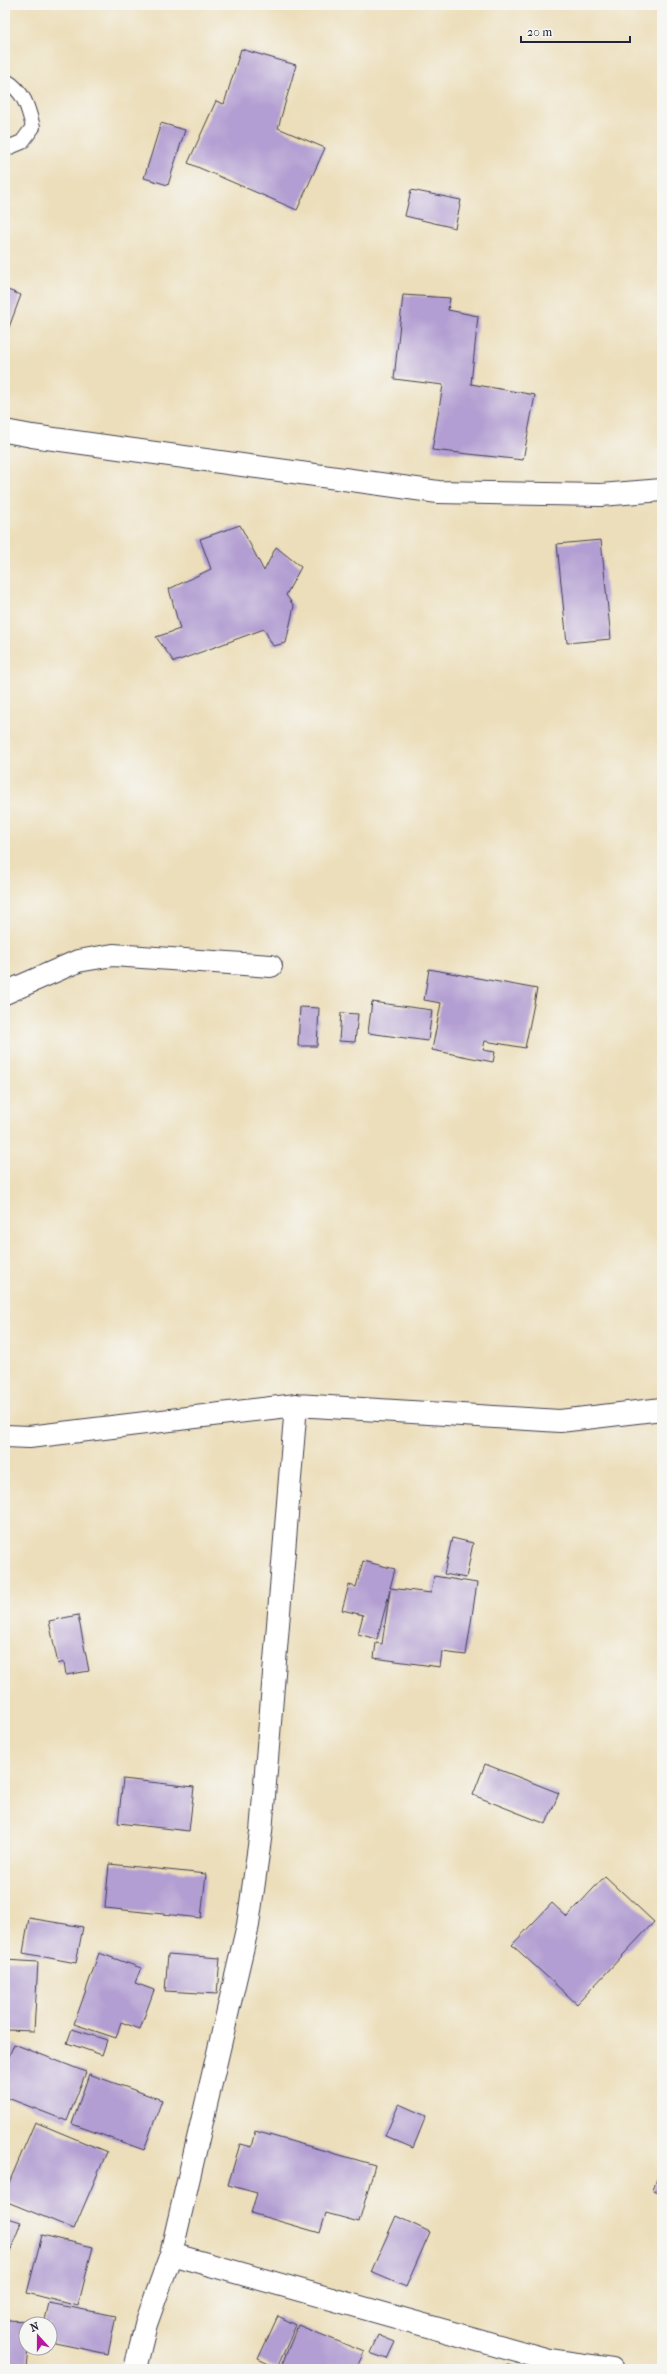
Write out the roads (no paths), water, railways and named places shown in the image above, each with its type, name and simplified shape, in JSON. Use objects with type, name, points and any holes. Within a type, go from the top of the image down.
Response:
[{"type":"street","points":[[5,431],[438,492],[601,495],[662,490]]},
{"type":"street","points":[[5,993],[78,961],[113,956],[271,966]]},
{"type":"street","points":[[135,2369],[146,2324],[171,2254],[248,1925],[262,1832],[296,1405]]},
{"type":"street","points":[[5,1436],[36,1436],[296,1405],[560,1421],[662,1409]]},
{"type":"street","points":[[171,2254],[549,2360],[612,2369]]},
{"type":"lane","points":[[5,80],[17,86],[29,108],[33,127],[22,142],[5,149]]}]
